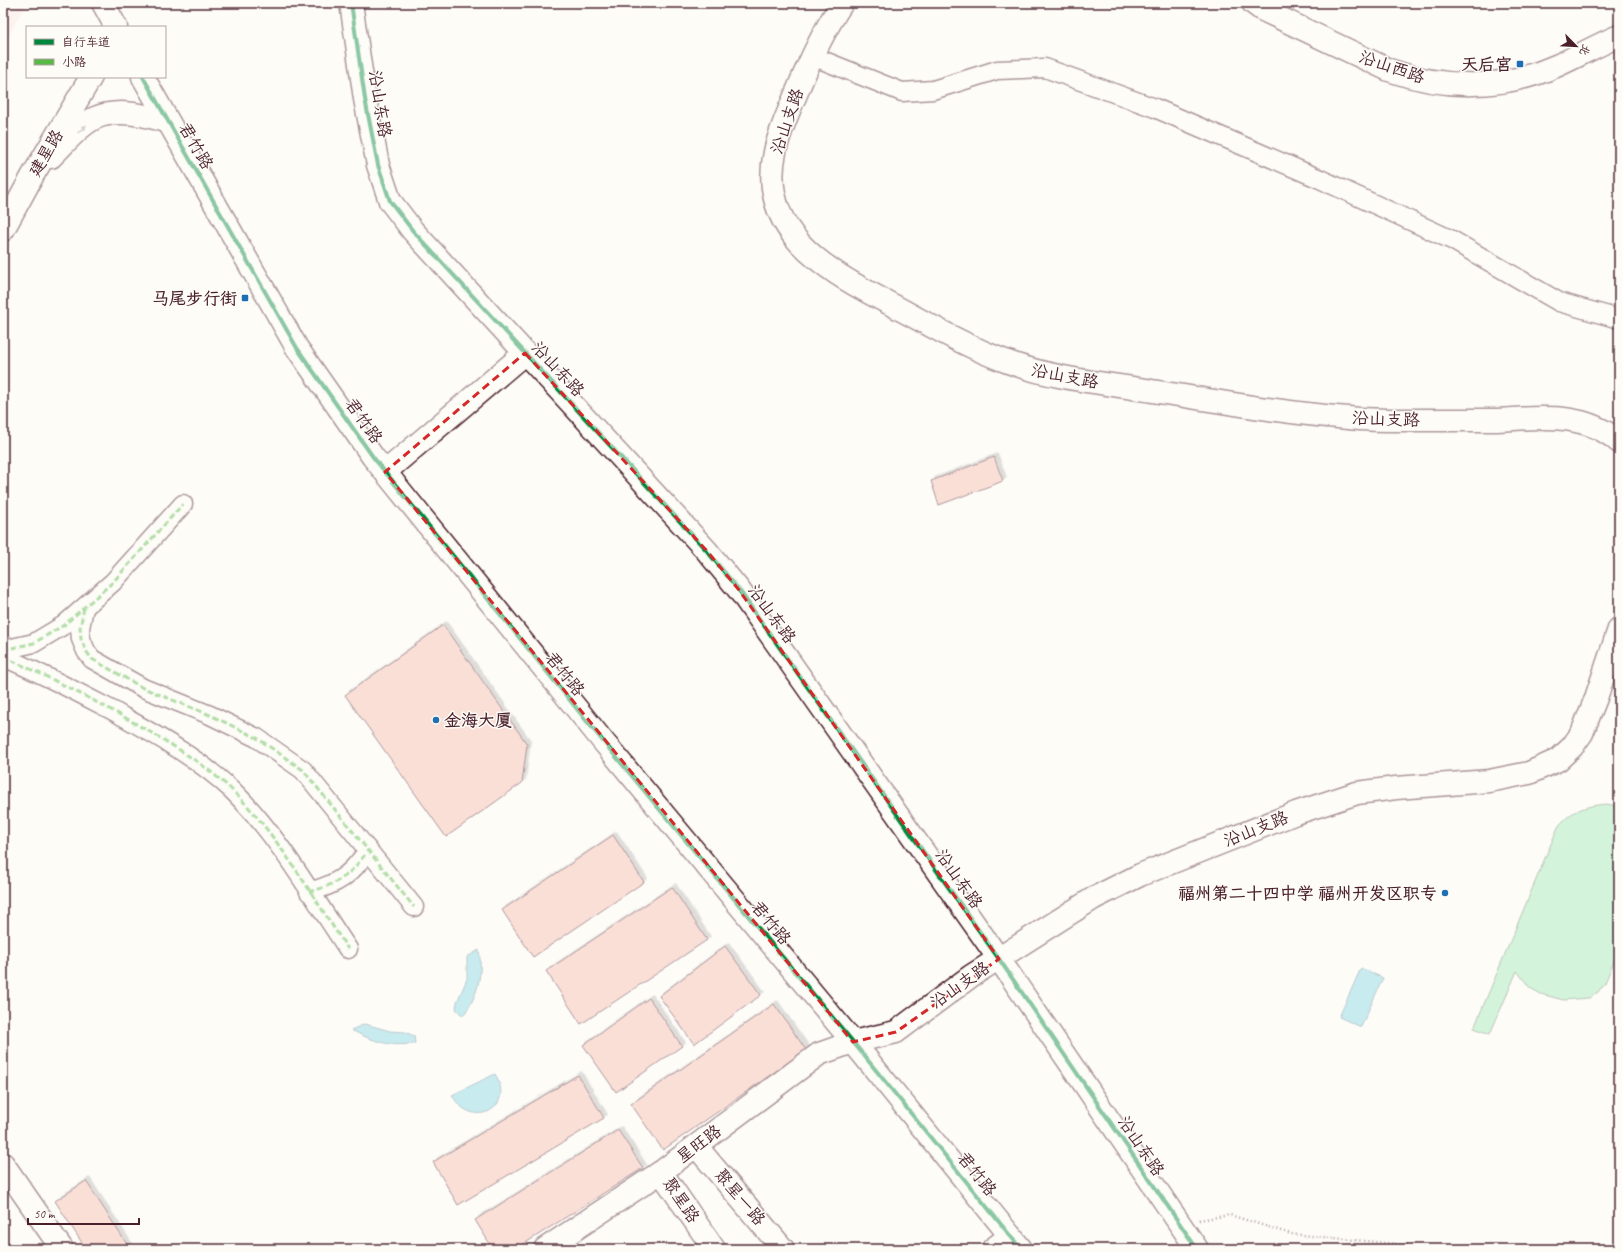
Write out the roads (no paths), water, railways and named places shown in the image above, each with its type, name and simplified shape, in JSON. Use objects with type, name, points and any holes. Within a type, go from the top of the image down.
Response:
[{"type":"street","points":[[103,3],[115,26]]},
{"type":"street","name":"沿山东路","points":[[351,3],[372,143],[381,177],[390,201],[412,232],[702,545],[739,590],[999,959],[1196,1249]]},
{"type":"street","name":"沿山支路","points":[[842,3],[827,27],[812,56],[785,119],[773,159],[773,186],[778,208],[786,226],[806,251],[838,276],[972,347],[1015,365],[1071,379],[1321,416],[1380,420],[1558,418],[1576,420],[1589,424],[1613,436],[1619,442]]},
{"type":"street","name":"沿山西路","points":[[1238,3],[1249,8],[1257,6],[1389,70],[1409,77],[1447,83],[1485,84],[1525,77],[1555,66],[1619,36]]},
{"type":"street","points":[[812,56],[902,92],[933,90],[997,70],[1045,68],[1155,108],[1320,178],[1452,240],[1559,302],[1619,319]]},
{"type":"street","name":"建星路","points":[[3,230],[33,175],[90,78]]},
{"type":"street","name":"君竹路","points":[[144,78],[297,348],[385,472],[674,828],[853,1042],[1008,1245]]},
{"type":"street","points":[[33,175],[86,124],[100,116],[135,114],[168,122]]},
{"type":"street","points":[[385,472],[525,353]]},
{"type":"street","points":[[3,650],[27,646],[49,635],[84,608],[119,576],[183,504]]},
{"type":"street","points":[[84,608],[80,628],[81,639],[86,651],[92,659],[143,688],[210,715],[257,738],[303,770],[414,907]]},
{"type":"street","name":"沿山支路","points":[[853,1042],[896,1032],[971,976],[1094,898],[1126,881],[1303,811],[1363,792],[1488,781],[1529,773],[1558,760],[1572,747],[1582,732],[1596,698],[1619,629]]},
{"type":"street","points":[[3,656],[41,672],[88,697],[168,742],[205,767],[233,791],[271,834],[348,949]]},
{"type":"street","points":[[309,892],[327,887],[344,878],[358,865],[368,850]]},
{"type":"street","name":"星旺路","points":[[545,1249],[661,1172],[819,1054],[853,1042]]},
{"type":"street","name":"聚星一路","points":[[696,1146],[783,1249]]},
{"type":"street","points":[[3,1164],[62,1249]]},
{"type":"street","name":"聚星路","points":[[661,1172],[714,1249]]},
{"type":"water","points":[[479,950],[480,976],[476,993],[463,1016],[456,1009],[457,1002],[467,979],[467,957]]},
{"type":"water","points":[[1361,968],[1383,978],[1361,1027],[1339,1017]]},
{"type":"water","points":[[365,1024],[390,1031],[405,1032],[414,1036],[415,1043],[398,1045],[390,1044],[375,1040],[351,1030]]},
{"type":"water","points":[[495,1074],[500,1086],[500,1097],[496,1106],[489,1111],[480,1113],[470,1112],[460,1106],[452,1095]]},
{"type":"railway","points":[[3,13],[9,3]]},
{"type":"place","name":"天后宫","points":[[1520,64]]},
{"type":"place","name":"马尾步行街","points":[[245,298]]},
{"type":"place","name":"金海大厦","points":[[436,720]]},
{"type":"place","name":"福州第二十四中学 福州开发区职专","points":[[1445,893]]}]
